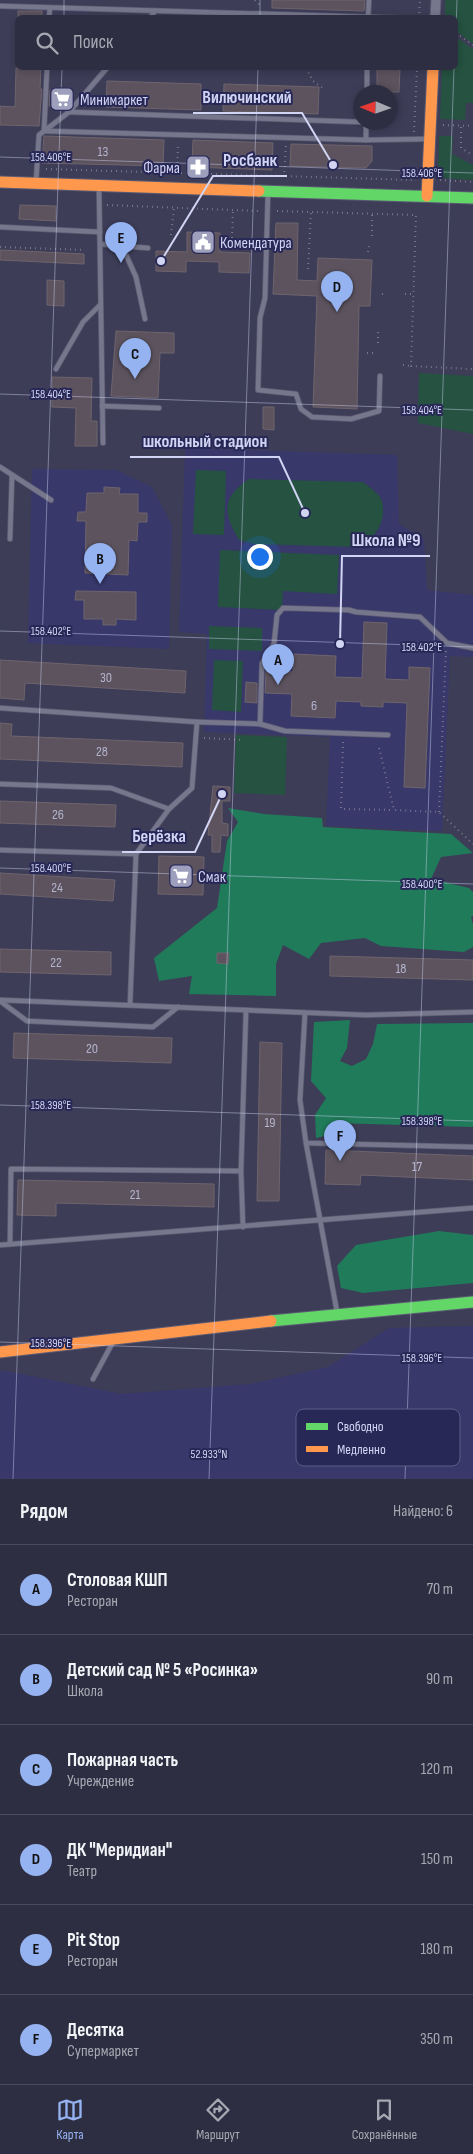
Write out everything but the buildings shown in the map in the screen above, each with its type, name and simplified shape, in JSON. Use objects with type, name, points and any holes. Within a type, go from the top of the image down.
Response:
[{"type":"street","points":[[435,15],[436,0]]},
{"type":"street","points":[[427,196],[433,70]]},
{"type":"street","points":[[0,182],[473,198]]},
{"type":"street","points":[[0,1352],[337,1314],[473,1302]]},
{"type":"lane","points":[[368,15],[369,0]]},
{"type":"lane","points":[[0,6],[297,15]]},
{"type":"lane","points":[[49,15],[50,8]]},
{"type":"lane","points":[[152,15],[155,11]]},
{"type":"lane","points":[[44,131],[47,70]]},
{"type":"lane","points":[[36,184],[39,135],[69,112],[105,70]]},
{"type":"lane","points":[[367,85],[368,70]]},
{"type":"lane","points":[[69,112],[353,122]]},
{"type":"lane","points":[[366,130],[366,140]]},
{"type":"lane","points":[[44,131],[366,140],[430,139]]},
{"type":"lane","points":[[99,186],[103,443]]},
{"type":"lane","points":[[268,191],[267,246],[264,298],[260,318],[258,390],[296,394],[301,409],[312,418],[351,419],[379,411],[380,376]]},
{"type":"lane","points":[[0,227],[100,232]]},
{"type":"lane","points":[[100,244],[148,248]]},
{"type":"lane","points":[[232,245],[267,246]]},
{"type":"lane","points":[[122,246],[136,277],[146,319]]},
{"type":"lane","points":[[56,369],[83,322],[100,305]]},
{"type":"lane","points":[[102,406],[159,408]]},
{"type":"lane","points":[[0,467],[51,500]]},
{"type":"lane","points":[[10,539],[12,474]]},
{"type":"lane","points":[[260,724],[262,663],[274,644],[276,615],[283,608],[349,610],[420,617],[447,643],[473,648]]},
{"type":"lane","points":[[0,708],[197,722],[260,724],[285,731],[388,735]]},
{"type":"lane","points":[[130,1005],[136,854],[169,809],[192,788],[197,722]]},
{"type":"lane","points":[[0,784],[111,788],[169,809]]},
{"type":"lane","points":[[0,850],[136,854]]},
{"type":"lane","points":[[0,1000],[366,1015],[473,1012]]},
{"type":"lane","points":[[0,1000],[27,1021],[153,1027],[178,1007]]},
{"type":"lane","points":[[243,1227],[242,1171],[246,1010]]},
{"type":"lane","points":[[305,1013],[300,1100],[337,1314]]},
{"type":"lane","points":[[306,1143],[473,1147]]},
{"type":"lane","points":[[10,1244],[11,1169],[242,1171]]},
{"type":"lane","points":[[0,1245],[473,1208]]},
{"type":"lane","points":[[93,1379],[114,1339]]},
{"type":"path","points":[[419,15],[420,0]]},
{"type":"path","points":[[458,34],[473,45]]},
{"type":"path","points":[[307,70],[313,81],[324,89]]},
{"type":"path","points":[[414,139],[417,70]]},
{"type":"path","points":[[431,124],[473,126]]},
{"type":"path","points":[[461,126],[461,148],[473,155]]},
{"type":"path","points":[[177,174],[178,134]]},
{"type":"path","points":[[284,177],[286,137]]},
{"type":"path","points":[[37,168],[177,174],[473,182]]},
{"type":"path","points":[[99,205],[416,215],[411,366]]},
{"type":"path","points":[[171,235],[174,208]]},
{"type":"path","points":[[232,245],[234,210]]},
{"type":"path","points":[[308,269],[311,211]]},
{"type":"path","points":[[372,213],[372,236]]},
{"type":"path","points":[[368,245],[368,252]]},
{"type":"path","points":[[0,247],[85,250]]},
{"type":"path","points":[[382,294],[387,294]]},
{"type":"path","points":[[405,294],[414,294]]},
{"type":"path","points":[[378,331],[378,343]]},
{"type":"path","points":[[367,353],[374,353]]},
{"type":"path","points":[[403,365],[473,369]]},
{"type":"path","points":[[439,812],[447,643]]},
{"type":"path","points":[[344,733],[341,809],[439,812],[473,844]]},
{"type":"path","points":[[196,738],[243,740]]},
{"type":"path","points":[[379,748],[394,810]]},
{"type":"shaded area","points":[[185,448],[397,455],[399,524],[424,539],[427,590],[473,595],[473,657],[450,656],[442,831],[326,826],[330,737],[204,732],[207,634],[179,632]]},
{"type":"shaded area","points":[[32,469],[116,470],[152,487],[172,525],[169,649],[28,643]]},
{"type":"shaded area","points":[[473,1326],[473,1479],[0,1479],[0,1372],[6,1371],[122,1394],[250,1384],[328,1367],[389,1328]]},
{"type":"green space","points":[[445,0],[473,0],[473,44],[458,33],[458,15],[445,15]]},
{"type":"green space","points":[[458,38],[473,49],[473,103],[466,103],[465,120],[440,119],[442,70],[458,70]]},
{"type":"green space","points":[[439,136],[453,136],[452,154],[473,165],[473,180],[438,178]]},
{"type":"green space","points":[[419,373],[473,376],[473,434],[418,423]]},
{"type":"green space","points":[[196,470],[226,471],[224,535],[193,534]]},
{"type":"green space","points":[[249,479],[363,482],[381,498],[383,515],[381,522],[375,534],[360,547],[254,544],[239,540],[230,522],[228,506],[233,493]]},
{"type":"green space","points":[[220,550],[339,555],[337,594],[283,591],[282,610],[218,607]]},
{"type":"green space","points":[[209,626],[262,628],[262,651],[209,649]]},
{"type":"green space","points":[[214,660],[243,661],[241,712],[212,710]]},
{"type":"green space","points":[[236,735],[287,737],[285,795],[234,793]]},
{"type":"green space","points":[[228,808],[264,814],[322,818],[323,827],[451,834],[473,853],[441,857],[431,879],[469,888],[473,892],[473,916],[471,917],[473,924],[473,947],[464,952],[381,946],[365,938],[321,943],[309,959],[283,945],[276,964],[276,996],[189,994],[192,976],[159,981],[154,958],[217,908],[227,841],[238,822]]},
{"type":"green space","points":[[350,1020],[347,1048],[340,1061],[352,1066],[366,1059],[373,1044],[377,1024],[473,1023],[473,1127],[333,1123],[329,1135],[316,1138],[315,1115],[326,1098],[311,1081],[314,1022]]},
{"type":"green space","points":[[439,1231],[473,1235],[473,1283],[363,1293],[341,1288],[337,1266],[356,1245]]},
{"type":"traffic: fast","points":[[259,191],[473,198]]},
{"type":"traffic: fast","points":[[271,1321],[473,1302]]},
{"type":"traffic: slow","points":[[427,196],[433,70]]},
{"type":"traffic: slow","points":[[0,182],[259,191]]},
{"type":"traffic: slow","points":[[0,1352],[271,1321]]},
{"type":"place","name":"Минимаркет","points":[[62,99]]},
{"type":"place","name":"Вилючинский","points":[[333,165]]},
{"type":"place","name":"Фарма","points":[[198,167]]},
{"type":"place","name":"Комендатура","points":[[203,242]]},
{"type":"place","name":"Росбанк","points":[[161,261]]},
{"type":"place","name":"Pit Stop","points":[[121,263]]},
{"type":"place","name":"ДК \"Меридиан\"","points":[[337,312]]},
{"type":"place","name":"Пожарная часть","points":[[135,379]]},
{"type":"place","name":"школьный стадион","points":[[305,513]]},
{"type":"place","name":"Детский сад № 5 «Росинка»","points":[[100,584]]},
{"type":"place","name":"Школа №9","points":[[340,644]]},
{"type":"place","name":"Столовая КШП","points":[[278,685]]},
{"type":"place","name":"Берёзка","points":[[222,794]]},
{"type":"place","name":"Смак","points":[[181,876]]},
{"type":"place","name":"Десятка","points":[[340,1161]]}]
